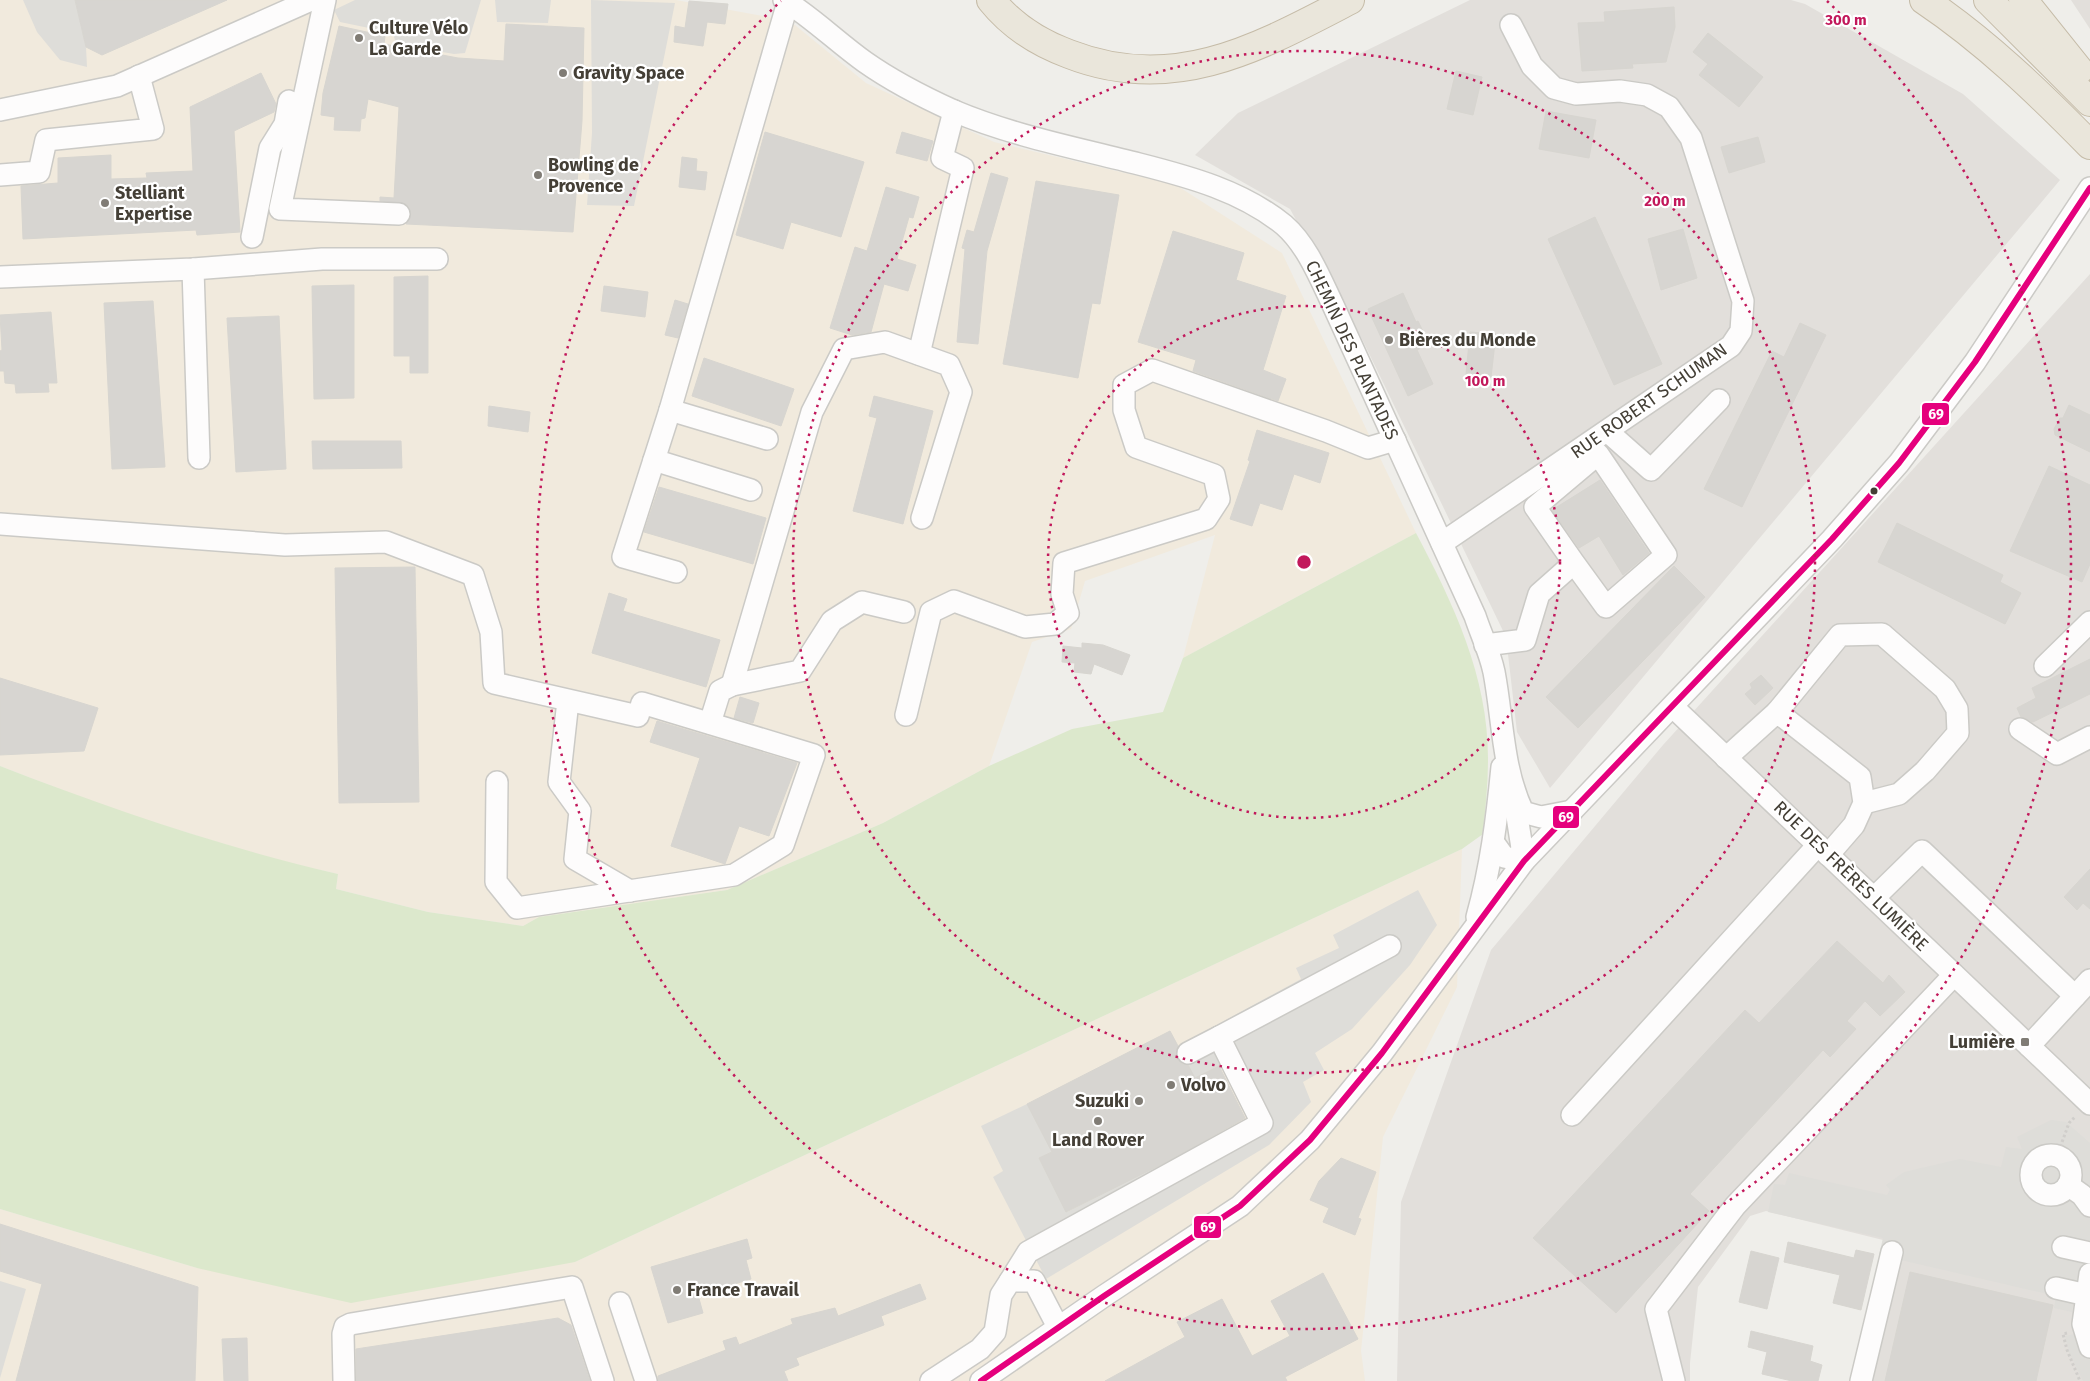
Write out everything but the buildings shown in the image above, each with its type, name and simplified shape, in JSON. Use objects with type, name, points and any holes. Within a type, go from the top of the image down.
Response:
[{"type":"highway","points":[[991,0],[1021,29],[1048,46],[1087,61],[1136,69],[1180,68],[1225,58],[1266,43],[1350,0]]},
{"type":"highway","points":[[1919,0],[1934,6],[1991,51],[2049,103],[2090,145]]},
{"type":"highway","points":[[1988,0],[2090,102]]},
{"type":"highway","points":[[2023,0],[2090,82]]},
{"type":"street","points":[[0,110],[117,86],[310,0]]},
{"type":"street","points":[[252,237],[270,148],[284,124],[310,0]]},
{"type":"street","points":[[324,0],[280,209],[399,214]]},
{"type":"street","points":[[676,572],[623,557],[670,410],[786,1]]},
{"type":"street","name":"CHEMIN DES PLANTADES","points":[[786,1],[803,11],[865,62],[908,89],[954,111],[1010,132],[1176,174],[1241,197],[1285,226],[1310,258],[1475,616],[1493,670],[1504,747]]},
{"type":"street","name":"RUE ROBERT SCHUMAN","points":[[1442,543],[1731,346],[1740,331],[1743,301],[1691,138],[1669,106],[1647,95],[1620,91],[1576,94],[1554,88],[1532,66],[1511,25]]},
{"type":"street","points":[[0,175],[39,172],[46,140],[153,129],[140,76]]},
{"type":"street","points":[[919,354],[964,168],[942,158],[954,111]]},
{"type":"street","points":[[981,1381],[1058,1327],[1240,1206],[1303,1146],[1382,1053],[1524,861],[1832,539],[1899,464],[1975,362],[2090,188]]},
{"type":"street","points":[[0,277],[193,269],[322,259],[437,259]]},
{"type":"street","points":[[193,269],[199,458]]},
{"type":"street","points":[[732,685],[812,412],[844,348],[885,342],[949,365],[961,392],[922,518]]},
{"type":"street","points":[[906,715],[931,612],[954,602],[1026,627],[1055,624],[1068,613],[1062,594],[1064,563],[1206,519],[1219,499],[1214,475],[1136,447],[1124,410],[1124,385],[1152,370],[1326,430],[1368,448],[1395,440]]},
{"type":"street","points":[[1607,431],[1651,470],[1719,400]]},
{"type":"street","points":[[670,410],[767,439]]},
{"type":"street","points":[[1598,454],[1666,555],[1606,607],[1574,563],[1534,507],[1598,454]]},
{"type":"street","points":[[654,460],[751,490]]},
{"type":"street","points":[[0,524],[285,545],[386,542],[473,575],[491,632],[494,683],[638,716],[642,703],[814,755],[783,845],[734,875],[516,908],[496,882],[497,782]]},
{"type":"street","points":[[1485,645],[1525,640],[1539,594],[1574,563]]},
{"type":"street","points":[[710,724],[720,691],[732,685],[800,671],[832,621],[862,602],[904,612]]},
{"type":"street","points":[[2045,666],[2090,622]]},
{"type":"street","points":[[1726,758],[1777,712],[1840,635],[1882,634],[1945,689],[1957,709],[1958,733],[1925,771],[1899,794],[1864,803]]},
{"type":"street","points":[[568,701],[559,782],[580,811],[575,859],[630,891]]},
{"type":"street","name":"RUE DES FRÈRES LUMIÈRE","points":[[1673,707],[2090,1104]]},
{"type":"street","points":[[1572,1115],[1823,850],[1854,825],[1864,803],[1860,777],[1777,712]]},
{"type":"street","points":[[2020,729],[2057,754],[2090,738]]},
{"type":"street","points":[[1504,747],[1514,792],[1524,861]]},
{"type":"street","points":[[1473,931],[1487,883],[1494,843],[1504,747]]},
{"type":"street","points":[[1514,792],[1523,812],[1541,817],[1572,811]]},
{"type":"street","points":[[1494,843],[1504,857],[1524,861]]},
{"type":"street","points":[[1874,898],[1922,851],[2075,996]]},
{"type":"street","points":[[1188,1052],[1390,946]]},
{"type":"street","points":[[1674,1381],[1656,1309],[1735,1206],[1954,975]]},
{"type":"street","points":[[2029,1046],[2090,980]]},
{"type":"street","points":[[931,1381],[980,1349],[995,1332],[1001,1295],[1028,1252],[1262,1123],[1219,1037]]},
{"type":"street","points":[[2068,1167],[2060,1193],[2048,1195],[2036,1188],[2024,1188],[2031,1170],[2038,1159],[2051,1155],[2068,1167],[2082,1195],[2090,1206]]},
{"type":"street","points":[[2063,1248],[2090,1253]]},
{"type":"street","points":[[1861,1381],[1892,1252]]},
{"type":"street","points":[[2090,1274],[2083,1324],[2090,1347]]},
{"type":"street","points":[[1010,1281],[1034,1281],[1058,1327]]},
{"type":"street","points":[[344,1381],[343,1334],[345,1327],[351,1324],[572,1287],[603,1381]]},
{"type":"street","points":[[2056,1288],[2087,1295]]},
{"type":"street","points":[[620,1303],[646,1381]]},
{"type":"path","points":[[2068,1167],[2069,1123]]},
{"type":"shaded area","points":[[0,0],[676,0],[790,21],[866,83],[994,142],[1176,185],[1282,253],[1416,533],[1183,658],[1215,535],[1085,581],[1071,629],[1032,642],[989,766],[883,823],[727,890],[539,917],[523,926],[428,912],[336,889],[338,874],[272,859],[114,810],[0,766]]},
{"type":"shaded area","points":[[23,0],[75,0],[86,47],[87,67],[60,60],[37,32]]},
{"type":"shaded area","points":[[355,0],[481,0],[465,53],[454,54],[396,44],[393,33],[340,22],[334,10]]},
{"type":"shaded area","points":[[495,0],[551,0],[548,23],[497,22]]},
{"type":"shaded area","points":[[591,0],[675,3],[634,206],[587,205],[592,133]]},
{"type":"shaded area","points":[[1470,0],[1791,0],[1805,4],[1963,94],[2060,180],[1550,788],[1517,732],[1506,637],[1363,341],[1290,209],[1195,155],[1238,113]]},
{"type":"shaded area","points":[[2071,0],[2090,0],[2090,29]]},
{"type":"shaded area","points":[[2090,274],[2090,1381],[1852,1381],[1880,1266],[1883,1240],[1766,1211],[1750,1216],[1698,1287],[1690,1363],[1690,1381],[1397,1381],[1401,1202],[1491,950],[1663,745]]},
{"type":"shaded area","points":[[1462,849],[1457,987],[1383,1137],[1361,1351],[1365,1381],[0,1381],[0,1209],[197,1268],[575,1262]]},
{"type":"shaded area","points":[[1418,890],[1437,925],[1410,965],[1352,1029],[1315,1053],[1324,1070],[1303,1082],[1311,1102],[1269,1145],[1046,1279],[993,1177],[1003,1171],[981,1126],[1027,1104],[1052,1152],[1039,1158],[1067,1212],[1249,1118],[1221,1065],[1195,1078],[1178,1046],[1301,979],[1296,968],[1339,948],[1333,935]]},
{"type":"shaded area","points":[[2051,1120],[2066,1122],[2090,1143],[2090,1293],[2074,1300],[2072,1312],[2054,1308],[2056,1296],[1879,1255],[1883,1238],[1768,1212],[1774,1184],[1785,1185],[1789,1173],[1887,1195],[1890,1190],[1886,1185],[1904,1172],[1960,1159],[2001,1167],[2006,1147],[2022,1149],[2017,1137]]},
{"type":"shaded area","points":[[0,1281],[26,1289],[0,1378]]},
{"type":"shaded area","points":[[2085,1332],[2090,1347],[2090,1381],[2083,1381],[2069,1352],[2065,1336]]},
{"type":"green space","points":[[1416,533],[1456,615],[1467,643],[1483,701],[1487,731],[1488,762],[1483,834],[1462,849],[575,1262],[351,1303],[197,1268],[0,1209],[0,766],[167,826],[252,852],[338,874],[336,889],[428,912],[523,926],[539,917],[727,890],[883,823],[989,766],[1072,729],[1163,712],[1183,658]]},
{"type":"transit line","name":"69","points":[[981,1381],[1104,1296],[1240,1206],[1310,1140],[1382,1053],[1524,861],[1832,539],[1899,463],[1975,362],[2090,188]]},
{"type":"place","name":"Culture Vélo La Garde","points":[[359,38]]},
{"type":"place","name":"Gravity Space","points":[[563,73]]},
{"type":"place","name":"Bowling de Provence","points":[[538,175]]},
{"type":"place","name":"Stelliant Expertise","points":[[105,203]]},
{"type":"place","name":"Bières du Monde","points":[[1389,340]]},
{"type":"place","name":"Lumière","points":[[2025,1042]]},
{"type":"place","name":"Volvo","points":[[1171,1085]]},
{"type":"place","name":"Suzuki","points":[[1139,1101]]},
{"type":"place","name":"Land Rover","points":[[1098,1121]]},
{"type":"place","name":"France Travail","points":[[677,1290]]}]
